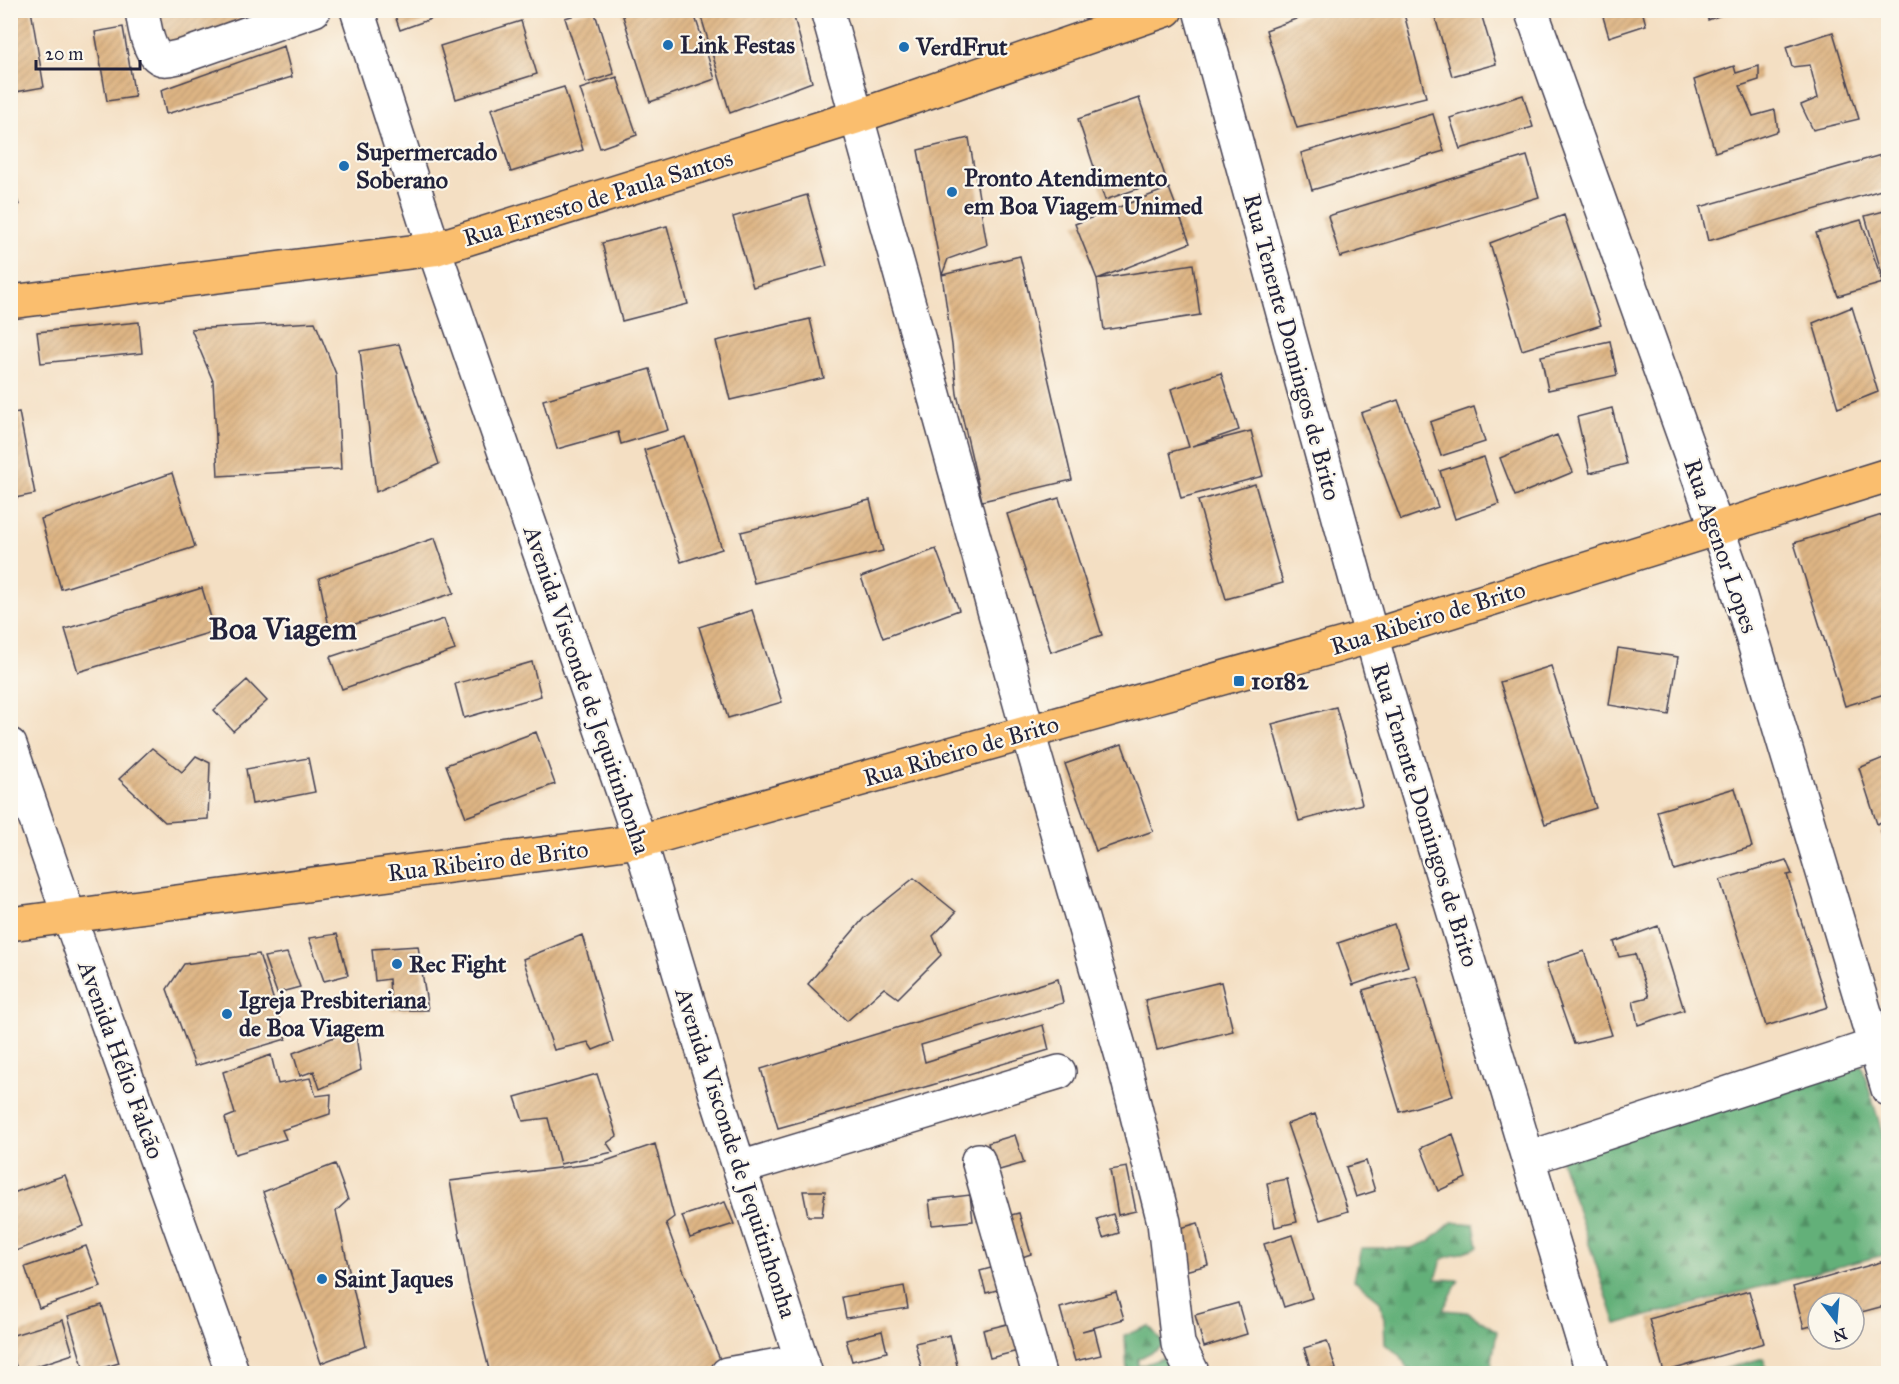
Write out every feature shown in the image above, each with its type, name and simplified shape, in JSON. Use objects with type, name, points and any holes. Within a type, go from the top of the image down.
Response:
[{"type":"main road","name":"Rua Ernesto de Paula Santos","points":[[10,302],[434,249],[856,117],[1166,10]]},
{"type":"main road","name":"Rua Ribeiro de Brito","points":[[10,924],[640,841],[1372,636],[1888,475]]},
{"type":"street","points":[[142,10],[146,34],[153,52],[160,58],[166,59],[183,56],[314,10]]},
{"type":"street","name":"Avenida Visconde de Jequitinhonha","points":[[357,10],[434,249],[640,841],[717,1098],[804,1367]]},
{"type":"street","points":[[827,10],[1028,732],[1124,1060],[1164,1222],[1178,1344],[1193,1374]]},
{"type":"street","name":"Rua Tenente Domingos de Brito","points":[[1200,10],[1372,636],[1593,1374]]},
{"type":"street","name":"Rua Agenor Lopes","points":[[1531,10],[1736,584],[1881,1043],[1888,1089]]},
{"type":"street","name":"Avenida Hélio Falcão","points":[[10,745],[233,1374]]},
{"type":"street","points":[[1529,1158],[1881,1043]]},
{"type":"street","points":[[740,1168],[1059,1072]]},
{"type":"street","points":[[978,1160],[1039,1374]]},
{"type":"street","points":[[727,1374],[804,1367]]},
{"type":"green space","points":[[1862,1066],[1888,1151],[1888,1254],[1616,1324],[1560,1158]]},
{"type":"green space","points":[[1452,1222],[1474,1224],[1478,1247],[1442,1259],[1436,1279],[1459,1280],[1443,1310],[1467,1312],[1497,1331],[1490,1373],[1409,1373],[1401,1356],[1385,1344],[1384,1319],[1380,1301],[1354,1280],[1361,1248],[1411,1248],[1430,1241]]},
{"type":"green space","points":[[1149,1326],[1165,1345],[1138,1359],[1138,1367],[1170,1355],[1183,1373],[1127,1373],[1125,1335]]},
{"type":"green space","points":[[1763,1358],[1768,1373],[1710,1373]]},
{"type":"building","points":[[31,10],[44,87],[10,93],[10,12]]},
{"type":"building","points":[[148,10],[281,10],[164,54]]},
{"type":"building","points":[[393,10],[453,10],[453,11],[400,30]]},
{"type":"building","points":[[594,10],[614,74],[586,83],[565,18]]},
{"type":"building","name":"Link Festas","points":[[621,10],[693,10],[715,79],[650,102]]},
{"type":"building","points":[[699,10],[792,10],[812,82],[730,113]]},
{"type":"building","points":[[1320,10],[1403,10],[1426,97],[1297,128],[1266,30]]},
{"type":"building","points":[[1433,10],[1480,10],[1496,64],[1452,76]]},
{"type":"building","points":[[1601,10],[1642,10],[1646,25],[1609,37]]},
{"type":"building","points":[[1706,10],[1732,10],[1732,11],[1708,20]]},
{"type":"building","points":[[521,21],[537,74],[456,99],[440,46]]},
{"type":"building","points":[[123,27],[135,97],[107,101],[95,32]]},
{"type":"building","points":[[1833,32],[1859,119],[1813,130],[1801,105],[1818,98],[1810,65],[1792,67],[1786,47]]},
{"type":"building","points":[[284,46],[292,77],[166,114],[161,90]]},
{"type":"building","points":[[1734,66],[1736,73],[1759,66],[1759,80],[1740,86],[1753,116],[1775,110],[1778,131],[1715,152],[1694,80]]},
{"type":"building","points":[[617,77],[637,135],[600,148],[580,89]]},
{"type":"building","points":[[564,87],[583,150],[511,172],[491,109]]},
{"type":"building","points":[[1523,95],[1533,127],[1460,149],[1450,118]]},
{"type":"building","points":[[1139,98],[1166,179],[1105,200],[1078,119]]},
{"type":"building","points":[[1433,114],[1444,151],[1312,190],[1301,153]]},
{"type":"building","name":"Pronto Atendimento em Boa Viagem Unimed","points":[[969,138],[987,245],[948,259],[942,275],[918,150]]},
{"type":"building","points":[[1888,153],[1888,188],[1708,241],[1700,207]]},
{"type":"building","points":[[1527,156],[1539,197],[1340,257],[1328,216]]},
{"type":"building","points":[[10,179],[19,205],[10,208]]},
{"type":"building","points":[[1169,188],[1190,243],[1097,279],[1075,224]]},
{"type":"building","points":[[807,195],[827,266],[753,287],[733,217]]},
{"type":"building","points":[[1888,210],[1888,279],[1884,281],[1865,216]]},
{"type":"building","points":[[1564,215],[1601,325],[1522,350],[1490,243]]},
{"type":"building","points":[[1861,220],[1883,283],[1838,296],[1816,233]]},
{"type":"building","points":[[667,226],[688,304],[622,321],[602,243]]},
{"type":"building","points":[[1020,256],[1072,480],[982,501],[957,394],[942,275]]},
{"type":"building","points":[[1193,264],[1200,315],[1104,330],[1097,279]]},
{"type":"building","points":[[1852,307],[1878,392],[1838,408],[1813,323]]},
{"type":"building","points":[[810,319],[824,378],[730,400],[716,341]]},
{"type":"building","points":[[139,322],[142,353],[41,363],[37,332]]},
{"type":"building","points":[[315,322],[336,374],[341,469],[218,476],[213,381],[191,329]]},
{"type":"building","points":[[1610,341],[1617,375],[1548,390],[1541,356]]},
{"type":"building","points":[[399,344],[439,464],[376,492],[360,351]]},
{"type":"building","points":[[650,369],[668,430],[621,444],[618,432],[557,449],[543,400]]},
{"type":"building","points":[[1221,373],[1239,430],[1192,446],[1251,431],[1263,476],[1181,498],[1170,452],[1189,447],[1171,389]]},
{"type":"building","points":[[1398,400],[1438,507],[1401,520],[1361,413]]},
{"type":"building","points":[[1474,407],[1485,442],[1441,456],[1430,422]]},
{"type":"building","points":[[1612,408],[1626,464],[1590,473],[1577,417]]},
{"type":"building","points":[[19,412],[35,494],[10,499],[10,414]]},
{"type":"building","points":[[1557,435],[1573,472],[1515,496],[1500,458]]},
{"type":"building","points":[[685,437],[722,549],[681,562],[644,450]]},
{"type":"building","points":[[1484,457],[1499,504],[1455,519],[1440,471]]},
{"type":"building","points":[[172,473],[195,547],[61,589],[41,519]]},
{"type":"building","points":[[1255,484],[1283,583],[1226,599],[1198,501]]},
{"type":"building","points":[[1059,498],[1102,635],[1051,652],[1007,514]]},
{"type":"building","points":[[870,500],[883,551],[754,583],[741,532]]},
{"type":"building","points":[[1888,513],[1888,693],[1845,706],[1794,543]]},
{"type":"building","points":[[435,538],[454,593],[330,632],[319,578]]},
{"type":"building","points":[[936,549],[959,610],[883,638],[861,577]]},
{"type":"building","points":[[202,588],[215,631],[78,672],[65,629]]},
{"type":"building","points":[[752,610],[782,702],[728,718],[699,627]]},
{"type":"building","points":[[444,619],[455,650],[342,689],[330,657]]},
{"type":"building","points":[[1618,648],[1678,657],[1669,715],[1609,705]]},
{"type":"building","points":[[532,662],[541,696],[464,718],[455,684]]},
{"type":"building","points":[[1551,666],[1596,808],[1545,824],[1500,682]]},
{"type":"building","points":[[247,680],[267,701],[233,731],[214,710]]},
{"type":"building","points":[[1336,707],[1362,804],[1299,821],[1272,724]]},
{"type":"building","points":[[536,732],[555,784],[466,817],[446,765]]},
{"type":"building","points":[[1122,744],[1153,831],[1096,851],[1065,764]]},
{"type":"building","points":[[152,748],[182,772],[196,756],[210,763],[208,819],[165,822],[119,779]]},
{"type":"building","points":[[1888,756],[1888,819],[1877,824],[1859,768]]},
{"type":"building","points":[[308,758],[315,792],[252,804],[246,769]]},
{"type":"building","points":[[1735,788],[1752,847],[1674,870],[1657,811]]},
{"type":"building","points":[[1888,828],[1888,853],[1881,831]]},
{"type":"building","points":[[1786,860],[1792,874],[1787,875],[1828,1007],[1766,1026],[1720,880]]},
{"type":"building","points":[[914,878],[956,912],[933,936],[941,955],[898,998],[884,988],[847,1021],[808,984],[864,918]]},
{"type":"building","points":[[1394,924],[1408,966],[1353,985],[1338,943]]},
{"type":"building","points":[[1658,926],[1684,1010],[1638,1025],[1633,1001],[1649,997],[1635,954],[1619,957],[1614,942]]},
{"type":"building","points":[[337,934],[348,975],[324,981],[309,938]]},
{"type":"building","points":[[582,935],[613,1042],[593,1050],[588,1042],[554,1050],[523,959]]},
{"type":"building","name":"Rec Fight","points":[[418,946],[428,1010],[391,1010],[389,979],[375,981],[372,949]]},
{"type":"building","points":[[1584,951],[1612,1035],[1574,1044],[1546,964]]},
{"type":"building","points":[[287,953],[300,987],[277,993],[264,957]]},
{"type":"building","name":"Igreja Presbiteriana de Boa Viagem","points":[[259,954],[286,1039],[195,1066],[167,989],[184,964]]},
{"type":"building","points":[[1416,975],[1453,1096],[1400,1112],[1363,990]]},
{"type":"building","points":[[1058,979],[1063,1003],[921,1045],[925,1062],[1043,1025],[1049,1050],[778,1128],[761,1069]]},
{"type":"building","points":[[1221,982],[1233,1031],[1157,1050],[1145,1000]]},
{"type":"building","points":[[355,1029],[361,1070],[320,1089],[314,1071],[300,1076],[293,1053]]},
{"type":"building","points":[[271,1055],[278,1084],[310,1078],[316,1096],[331,1094],[330,1114],[282,1130],[286,1139],[235,1154],[225,1118],[235,1114],[223,1072]]},
{"type":"building","points":[[597,1074],[617,1136],[607,1143],[613,1152],[560,1164],[548,1118],[523,1121],[515,1097]]},
{"type":"building","points":[[1315,1114],[1348,1211],[1320,1220],[1287,1124]]},
{"type":"building","points":[[1453,1134],[1466,1178],[1438,1191],[1421,1148]]},
{"type":"building","points":[[1015,1135],[1024,1163],[996,1171],[988,1143]]},
{"type":"building","points":[[655,1144],[674,1217],[666,1223],[724,1369],[693,1374],[490,1374],[468,1283],[450,1181],[600,1163]]},
{"type":"building","points":[[1366,1161],[1375,1191],[1356,1197],[1346,1167]]},
{"type":"building","name":"Saint Jaques","points":[[335,1164],[348,1200],[336,1211],[366,1346],[321,1363],[263,1192]]},
{"type":"building","points":[[1127,1167],[1136,1211],[1118,1215],[1110,1170]]},
{"type":"building","points":[[65,1175],[84,1226],[10,1253],[10,1194]]},
{"type":"building","points":[[1287,1179],[1297,1222],[1275,1227],[1267,1183]]},
{"type":"building","points":[[803,1191],[825,1191],[822,1216],[808,1216]]},
{"type":"building","points":[[970,1195],[973,1221],[932,1225],[929,1200]]},
{"type":"building","points":[[725,1202],[734,1224],[690,1238],[682,1216]]},
{"type":"building","points":[[1019,1213],[1031,1254],[1019,1258],[1007,1216]]},
{"type":"building","points":[[1113,1214],[1119,1233],[1103,1238],[1097,1219]]},
{"type":"building","points":[[1198,1223],[1208,1265],[1181,1272],[1170,1231]]},
{"type":"building","points":[[1292,1235],[1312,1298],[1284,1307],[1264,1244]]},
{"type":"building","points":[[86,1246],[101,1287],[39,1308],[25,1267]]},
{"type":"building","points":[[1888,1260],[1888,1305],[1866,1311],[1866,1291],[1806,1291],[1806,1327],[1804,1328],[1793,1287]]},
{"type":"building","points":[[998,1266],[1004,1288],[986,1293],[980,1271]]},
{"type":"building","points":[[904,1286],[908,1308],[846,1318],[842,1297]]},
{"type":"building","points":[[1749,1291],[1764,1343],[1664,1372],[1649,1319]]},
{"type":"building","points":[[1116,1292],[1124,1319],[1082,1331],[1094,1328],[1101,1355],[1075,1361],[1060,1308]]},
{"type":"building","points":[[1238,1303],[1247,1334],[1204,1347],[1195,1315]]},
{"type":"building","points":[[102,1305],[119,1363],[85,1373],[68,1316]]},
{"type":"building","points":[[63,1320],[73,1354],[18,1372],[10,1349],[10,1336]]},
{"type":"building","points":[[1019,1321],[1026,1349],[990,1358],[983,1330]]},
{"type":"building","points":[[882,1331],[887,1352],[852,1361],[846,1340]]},
{"type":"building","points":[[950,1335],[959,1374],[923,1374],[915,1343]]},
{"type":"building","points":[[1327,1341],[1336,1369],[1322,1374],[1312,1374],[1304,1348]]},
{"type":"place","name":"Link Festas","points":[[668,45]]},
{"type":"place","name":"VerdFrut","points":[[904,47]]},
{"type":"place","name":"Supermercado Soberano","points":[[344,166]]},
{"type":"place","name":"Pronto Atendimento em Boa Viagem Unimed","points":[[952,192]]},
{"type":"place","name":"10182","points":[[1239,681]]},
{"type":"place","name":"Rec Fight","points":[[397,964]]},
{"type":"place","name":"Igreja Presbiteriana de Boa Viagem","points":[[227,1014]]},
{"type":"place","name":"Saint Jaques","points":[[322,1279]]},
{"type":"district","name":"Boa Viagem","points":[[283,629]]}]
